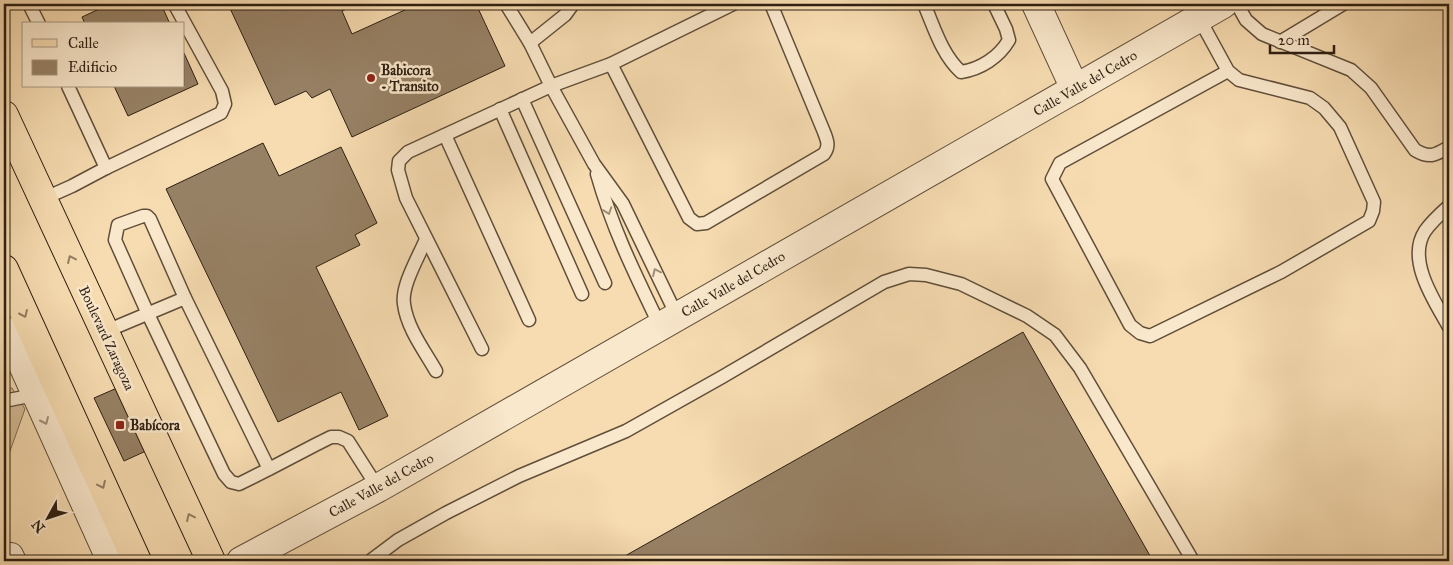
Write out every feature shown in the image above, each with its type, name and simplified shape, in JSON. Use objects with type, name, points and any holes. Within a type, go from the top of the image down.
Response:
[{"type":"main road","name":"Boulevard Zaragoza","points":[[4,115],[211,561]]},
{"type":"main road","points":[[4,269],[137,561]]},
{"type":"street","points":[[1036,4],[1075,89]]},
{"type":"street","name":"Calle Valle del Cedro","points":[[241,561],[378,488],[1223,4]]},
{"type":"street","points":[[4,328],[109,561]]},
{"type":"lane","points":[[30,4],[38,22]]},
{"type":"lane","points":[[506,4],[530,43],[551,86],[594,164],[623,204],[645,247],[669,321]]},
{"type":"lane","points":[[530,43],[566,15],[573,4]]},
{"type":"lane","points":[[482,349],[406,198],[398,170],[399,161],[408,152],[551,86],[611,64],[733,4]]},
{"type":"lane","points":[[611,64],[689,218],[697,224],[706,224],[824,154],[827,150],[828,143],[824,132],[771,4]]},
{"type":"lane","points":[[924,4],[945,50],[954,65],[961,72],[969,71],[986,63],[1003,50],[1009,40],[994,4]]},
{"type":"lane","points":[[1237,4],[1246,20],[1262,34],[1351,70],[1371,88],[1416,150],[1424,156],[1435,156],[1449,147]]},
{"type":"lane","points":[[1280,42],[1343,4]]},
{"type":"lane","points":[[176,7],[184,22]]},
{"type":"lane","points":[[1199,18],[1228,71],[1239,80],[1310,98],[1324,108],[1340,126],[1374,202],[1373,211],[1369,221],[1281,272],[1150,336],[1140,333],[1130,325],[1052,179],[1060,163],[1228,71]]},
{"type":"lane","points":[[43,199],[221,113],[225,104],[222,91],[185,23]]},
{"type":"lane","points":[[69,88],[106,168]]},
{"type":"lane","points":[[522,100],[605,283]]},
{"type":"lane","points":[[500,110],[582,294]]},
{"type":"lane","points":[[445,135],[529,320]]},
{"type":"lane","points":[[594,164],[607,209],[625,254],[669,321]]},
{"type":"lane","points":[[1449,206],[1424,233],[1418,252],[1426,286],[1449,327]]},
{"type":"lane","points":[[269,469],[185,298],[150,219],[147,216],[143,216],[118,225],[115,240],[224,474],[231,482],[239,484],[269,469],[315,444],[338,437],[348,441],[378,488]]},
{"type":"lane","points":[[426,239],[407,283],[403,303],[409,324],[436,370]]},
{"type":"lane","points":[[625,254],[645,247]]},
{"type":"lane","points":[[370,561],[398,540],[446,513],[519,476],[626,431],[884,282],[909,274],[926,275],[962,284],[1027,316],[1055,335],[1080,368],[1193,561]]},
{"type":"lane","points":[[104,332],[185,298]]},
{"type":"lane","points":[[4,401],[34,395]]},
{"type":"shaded area","points":[[4,388],[12,388],[25,409],[4,468]]},
{"type":"building","points":[[110,4],[161,4],[169,22],[84,22],[82,17]]},
{"type":"building","name":"Babicora - Transito","points":[[228,4],[358,4],[342,11],[352,34],[418,4],[476,4],[505,66],[352,137],[330,89],[312,98],[306,91],[275,105]]},
{"type":"building","points":[[185,55],[198,84],[128,116],[115,88],[185,88]]},
{"type":"building","points":[[263,143],[279,176],[341,147],[377,223],[355,235],[360,245],[316,267],[388,416],[359,430],[341,392],[278,422],[166,189]]},
{"type":"building","points":[[1023,332],[1153,561],[616,561]]},
{"type":"building","name":"Babícora","points":[[117,388],[146,451],[124,461],[94,398]]},
{"type":"place","name":"Babicora - Transito","points":[[371,78]]},
{"type":"place","name":"Babícora","points":[[120,425]]}]
